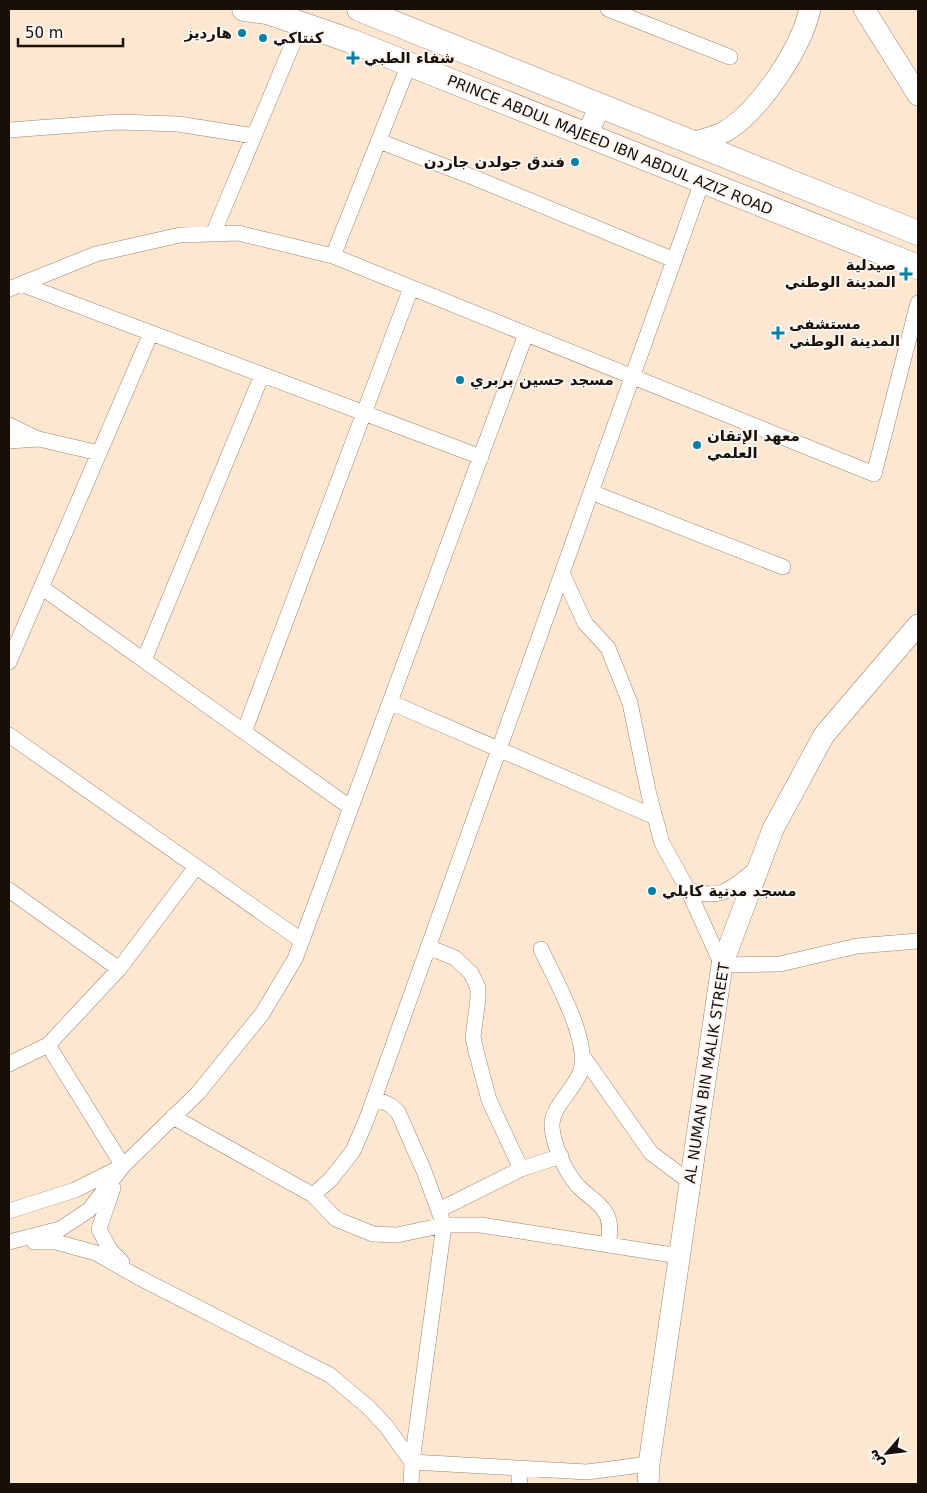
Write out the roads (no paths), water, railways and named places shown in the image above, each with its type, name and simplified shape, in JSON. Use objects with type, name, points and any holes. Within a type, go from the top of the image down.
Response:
[{"type":"main road","name":"PRINCE ABDUL MAJEED IBN ABDUL AZIZ ROAD","points":[[244,9],[267,12],[351,41],[918,267]]},
{"type":"main road","points":[[359,9],[693,143],[913,228]]},
{"type":"main road","points":[[693,143],[728,130],[752,110],[791,58],[810,9]]},
{"type":"main road","points":[[864,9],[918,95]]},
{"type":"main road","points":[[587,136],[600,106]]},
{"type":"main road","name":"AL NUMAN BIN MALIK STREET","points":[[648,1474],[722,965],[773,829],[824,735],[918,625]]},
{"type":"street","points":[[608,9],[730,57]]},
{"type":"street","points":[[213,234],[301,24]]},
{"type":"street","points":[[333,256],[409,64]]},
{"type":"street","points":[[9,130],[118,122],[178,124],[254,136]]},
{"type":"street","points":[[379,141],[475,178],[674,260]]},
{"type":"street","points":[[313,1194],[331,1179],[353,1151],[374,1098],[702,182]]},
{"type":"street","points":[[15,286],[96,254],[180,235],[238,233],[333,256],[874,474],[918,303]]},
{"type":"street","points":[[15,286],[151,333],[481,457]]},
{"type":"street","points":[[244,732],[411,288]]},
{"type":"street","points":[[9,662],[151,333]]},
{"type":"street","points":[[10,1242],[60,1229],[89,1210],[123,1166],[198,1093],[262,1014],[295,959],[526,334]]},
{"type":"street","points":[[144,660],[262,375]]},
{"type":"street","points":[[9,425],[39,439],[99,453]]},
{"type":"street","points":[[9,441],[39,439]]},
{"type":"street","points":[[591,492],[783,567]]},
{"type":"street","points":[[562,573],[585,623],[608,648],[630,703],[662,844],[688,890],[722,965],[780,964],[857,946],[918,941]]},
{"type":"street","points":[[42,587],[351,808]]},
{"type":"street","points":[[390,702],[655,817]]},
{"type":"street","points":[[9,735],[302,941]]},
{"type":"street","points":[[9,1064],[48,1045],[119,969],[196,867]]},
{"type":"street","points":[[688,890],[706,895],[724,893],[759,868]]},
{"type":"street","points":[[12,899],[119,969]]},
{"type":"street","points":[[428,947],[455,958],[471,973],[478,988],[473,1037],[476,1050],[491,1105],[521,1169]]},
{"type":"street","points":[[540,949],[574,1020],[582,1055],[580,1072],[554,1115],[552,1127],[565,1168],[578,1186],[605,1211],[610,1222],[609,1245]]},
{"type":"street","points":[[48,1045],[123,1166]]},
{"type":"street","points":[[582,1055],[651,1153],[690,1182]]},
{"type":"street","points":[[374,1098],[390,1105],[398,1112],[444,1225],[412,1462],[411,1484]]},
{"type":"street","points":[[174,1117],[313,1194],[336,1219],[373,1234],[396,1235],[444,1225],[481,1225],[679,1256]]},
{"type":"street","points":[[439,1210],[521,1169],[561,1156]]},
{"type":"street","points":[[9,1211],[76,1190],[123,1166]]},
{"type":"street","points":[[123,1166],[108,1198],[99,1229],[110,1250],[138,1277]]},
{"type":"street","points":[[10,1242],[56,1242],[96,1253],[138,1277],[330,1374],[368,1407],[386,1426],[412,1462]]},
{"type":"street","points":[[412,1462],[518,1469],[648,1474]]},
{"type":"street","points":[[518,1469],[520,1484]]},
{"type":"place","name":"هارديز","points":[[242,33]]},
{"type":"place","name":"كنتاكي","points":[[263,38]]},
{"type":"place","name":"شفاء الطبي","points":[[353,58]]},
{"type":"place","name":"فندق جولدن جاردن","points":[[575,162]]},
{"type":"place","name":"صيدلية المدينة الوطني","points":[[906,274]]},
{"type":"place","name":"مستشفى المدينة الوطني","points":[[778,333]]},
{"type":"place","name":"مسجد حسين بربري","points":[[460,380]]},
{"type":"place","name":"معهد الإتقان العلمي","points":[[697,445]]},
{"type":"place","name":"مسجد مدنية كابلي","points":[[652,891]]}]
